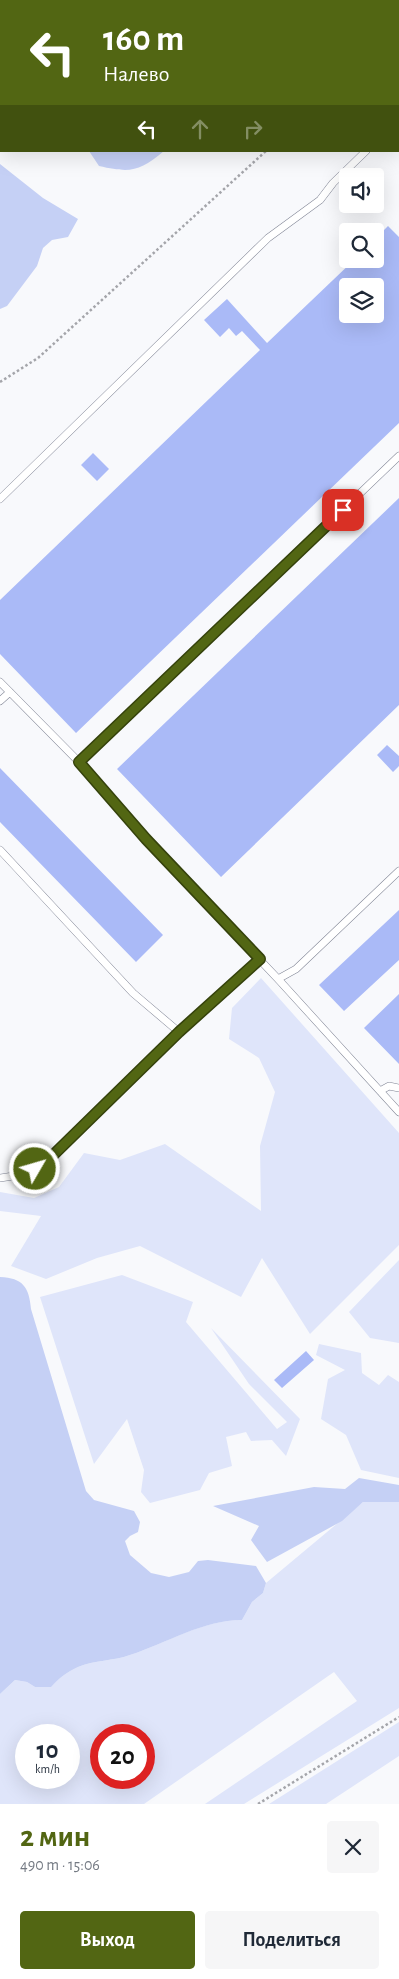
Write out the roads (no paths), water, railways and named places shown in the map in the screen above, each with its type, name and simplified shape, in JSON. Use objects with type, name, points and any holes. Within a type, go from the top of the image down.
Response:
[{"type":"lane","points":[[0,499],[268,238],[320,200],[333,183],[365,152]]},
{"type":"lane","points":[[79,762],[399,456]]},
{"type":"lane","points":[[0,682],[79,762],[146,839],[260,959],[399,1112]]},
{"type":"lane","points":[[0,701],[10,692]]},
{"type":"lane","points":[[0,850],[133,993],[179,1032]]},
{"type":"lane","points":[[278,979],[296,969],[399,871]]},
{"type":"lane","points":[[0,1178],[26,1174],[44,1164],[179,1032],[260,959]]},
{"type":"lane","points":[[380,1091],[389,1086],[399,1088]]},
{"type":"water","points":[[90,152],[163,152],[148,163],[134,169],[119,170],[99,166]]},
{"type":"water","points":[[0,164],[43,198],[78,219],[68,237],[52,240],[43,248],[37,266],[7,306],[0,309]]},
{"type":"water","points":[[0,1277],[14,1279],[19,1282],[29,1295],[31,1309],[86,1491],[94,1500],[134,1511],[140,1522],[138,1532],[125,1541],[130,1555],[151,1573],[169,1577],[189,1572],[198,1561],[208,1560],[256,1566],[266,1583],[263,1593],[252,1602],[242,1620],[213,1624],[130,1655],[84,1665],[67,1673],[51,1687],[35,1687],[27,1682],[15,1680],[0,1694]]},
{"type":"water","points":[[359,1478],[399,1485],[399,1502],[363,1502],[342,1521],[267,1562],[251,1540],[259,1526],[213,1506],[314,1487],[345,1489]]}]
